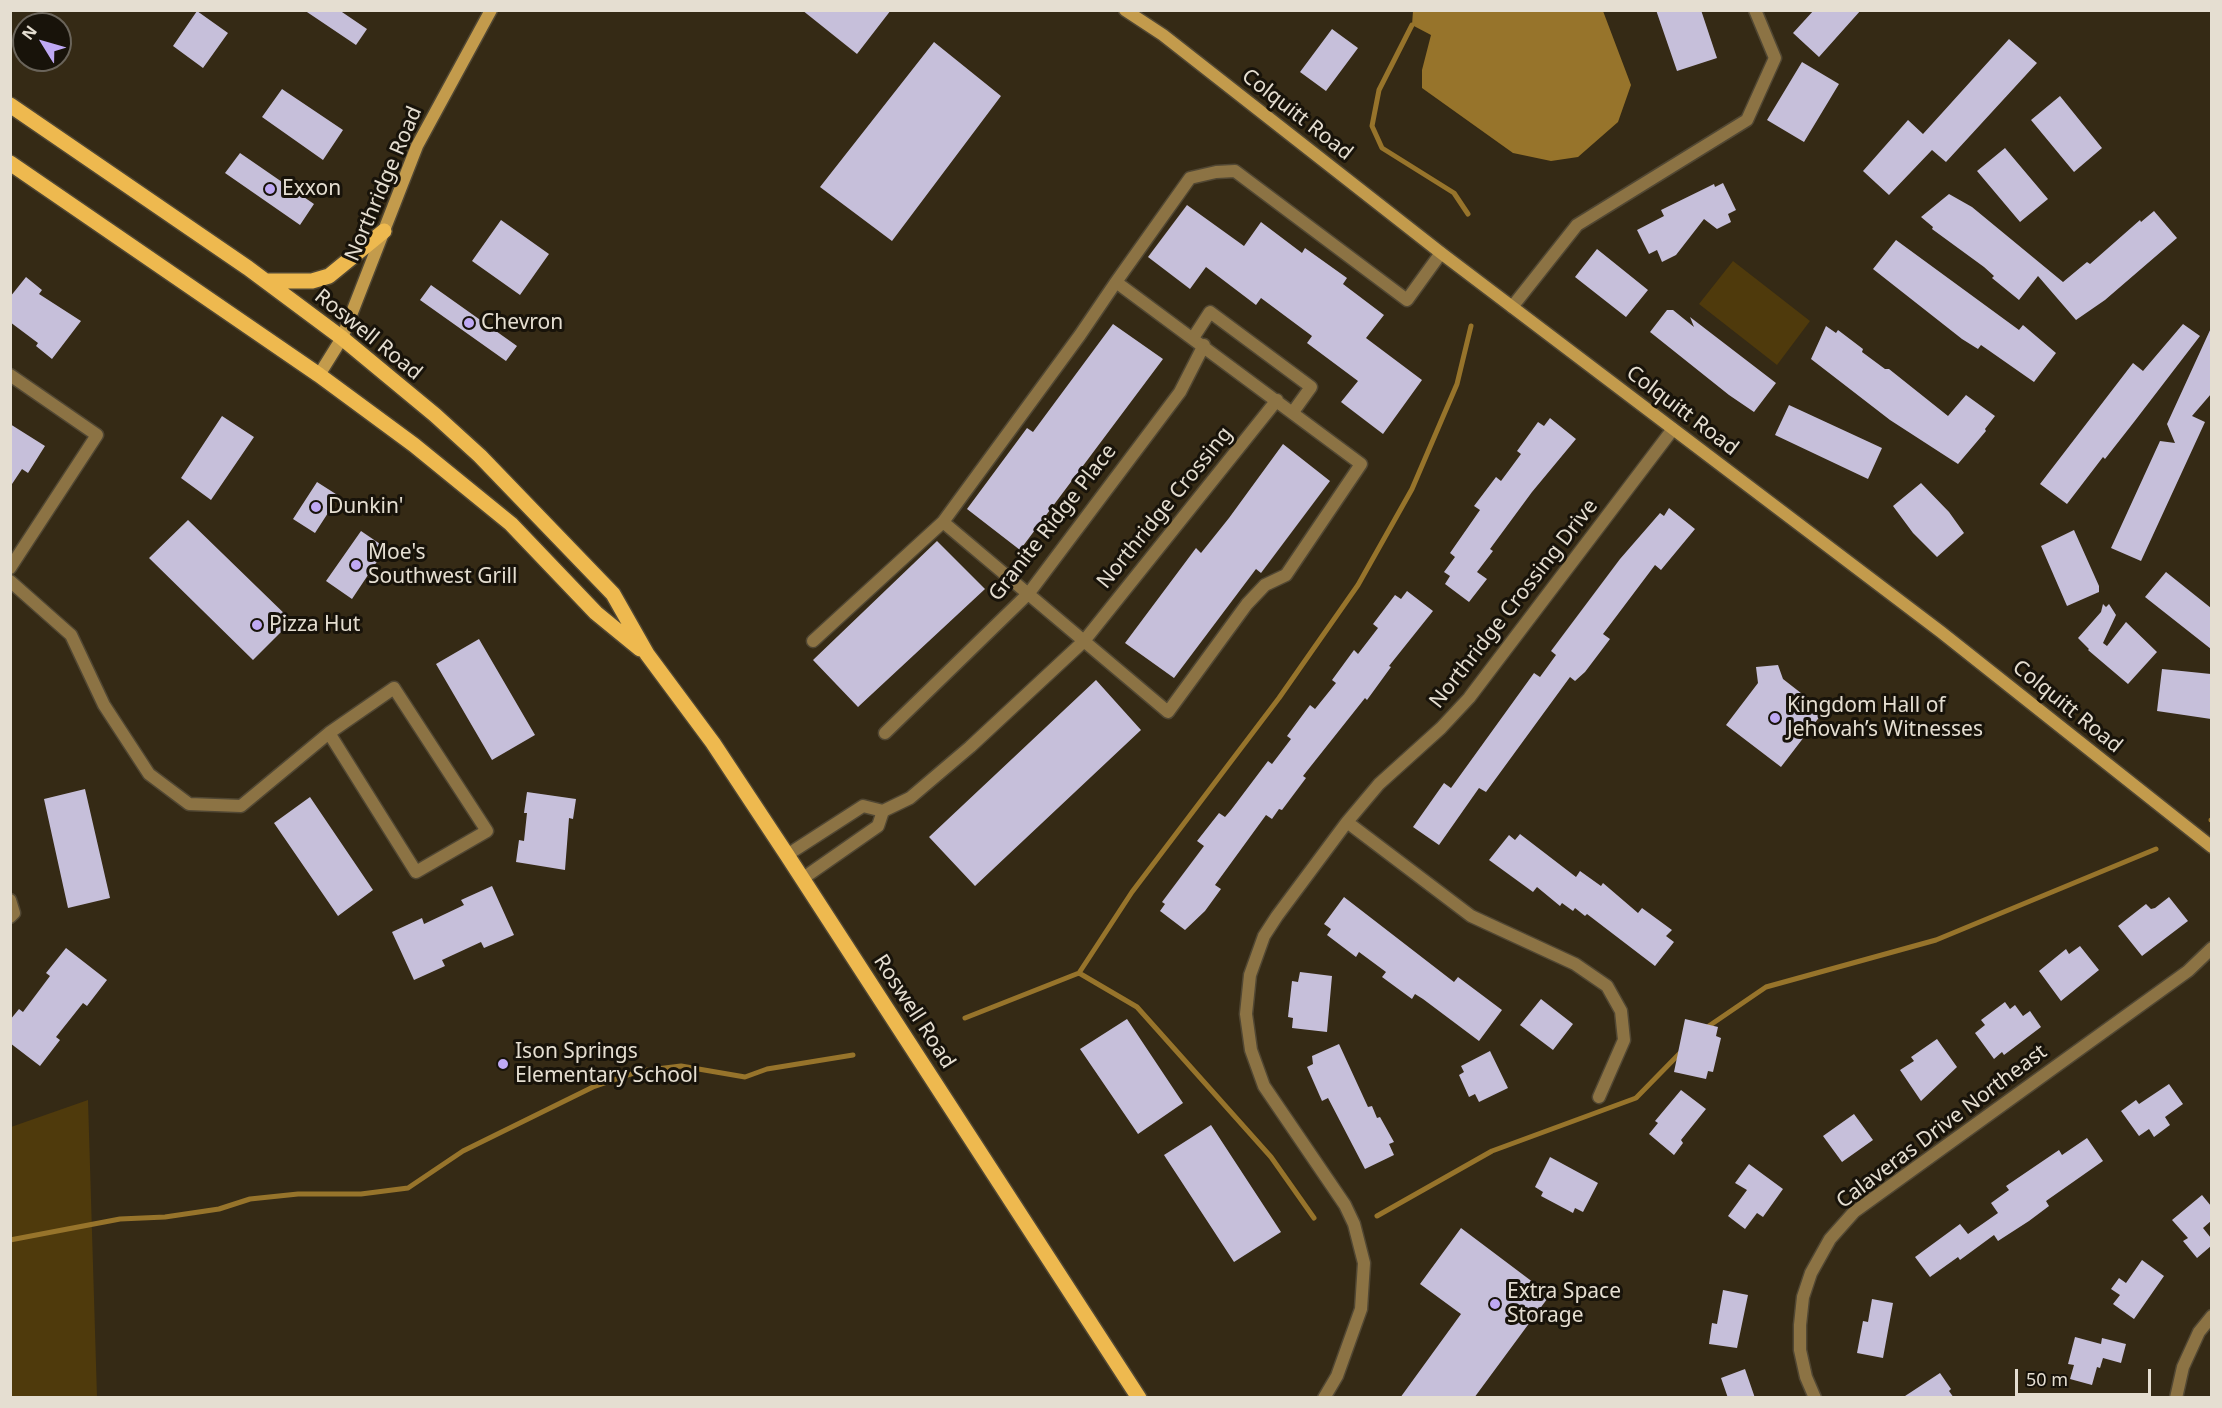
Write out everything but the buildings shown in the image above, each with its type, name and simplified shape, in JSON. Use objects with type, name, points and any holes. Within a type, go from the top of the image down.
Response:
[{"type":"main road","name":"Roswell Road","points":[[10,105],[266,281],[342,338],[435,415],[523,499],[613,594],[647,654],[713,743],[1139,1398]]},
{"type":"main road","name":"Roswell Road","points":[[10,163],[320,375],[463,483],[511,524],[596,613],[647,654]]},
{"type":"main road","points":[[266,281],[312,281],[329,276],[384,231]]},
{"type":"street","name":"Northridge Road","points":[[320,375],[342,338],[417,146],[491,10]]},
{"type":"street","name":"Colquitt Road","points":[[1125,10],[1163,35],[1441,253],[1941,632],[2211,847]]},
{"type":"street","points":[[1512,307],[1577,225],[1747,120],[1775,58],[1755,10]]},
{"type":"street","points":[[813,641],[943,522],[1190,178],[1216,172],[1235,171],[1256,184],[1407,300],[1441,253]]},
{"type":"street","points":[[943,522],[1029,592],[1168,712],[1247,604],[1265,585],[1286,575],[1361,464],[1204,345],[1116,282]]},
{"type":"street","points":[[1193,338],[1210,312],[1229,325],[1311,387],[1293,412]]},
{"type":"street","name":"Granite Ridge Place","points":[[885,733],[1029,592],[1180,392],[1204,345]]},
{"type":"street","points":[[10,375],[97,435],[10,568]]},
{"type":"street","name":"Northridge Crossing","points":[[787,855],[863,806],[883,810],[910,798],[970,747],[1084,641],[1277,400]]},
{"type":"street","name":"Northridge Crossing Drive","points":[[1324,1398],[1337,1376],[1360,1309],[1364,1263],[1354,1224],[1345,1205],[1264,1086],[1251,1050],[1246,1014],[1250,975],[1264,936],[1347,822],[1379,784],[1441,728],[1469,698],[1673,429]]},
{"type":"street","points":[[10,581],[71,635],[104,705],[149,774],[189,804],[241,806],[329,734],[394,688],[487,831],[416,872],[329,734]]},
{"type":"street","points":[[802,879],[878,826],[883,810]]},
{"type":"street","points":[[1347,822],[1471,916],[1575,964],[1606,986],[1621,1011],[1624,1040],[1599,1096]]},
{"type":"street","points":[[10,900],[14,913],[10,918]]},
{"type":"street","name":"Calaveras Drive Northeast","points":[[1815,1398],[1804,1368],[1800,1325],[1803,1297],[1811,1273],[1830,1239],[1854,1212],[2188,971],[2211,948]]},
{"type":"street","points":[[2176,1398],[2183,1367],[2199,1332],[2211,1316]]},
{"type":"shaded area","points":[[1413,11],[1603,11],[1631,85],[1618,122],[1578,157],[1551,161],[1513,153],[1422,88],[1422,70],[1431,35],[1412,25]]},
{"type":"shaded area","points":[[1733,261],[1810,321],[1777,365],[1699,304]]},
{"type":"shaded area","points":[[88,1100],[97,1397],[11,1397],[11,1127]]},
{"type":"waterway","points":[[1412,25],[1379,90],[1372,126],[1382,148],[1454,193],[1468,214]]},
{"type":"waterway","points":[[965,1018],[1079,973],[1132,892],[1279,698],[1358,585],[1412,489],[1457,384],[1471,326]]},
{"type":"waterway","points":[[1703,1030],[1766,987],[1936,940],[2156,849]]},
{"type":"waterway","points":[[1079,973],[1137,1007],[1271,1157],[1314,1218]]},
{"type":"waterway","points":[[1377,1216],[1492,1151],[1636,1098],[1682,1051]]},
{"type":"waterway","points":[[10,1240],[120,1219],[165,1217],[219,1209],[250,1199],[298,1194],[361,1194],[408,1188],[463,1151],[593,1087],[640,1071],[681,1066],[745,1077],[767,1069],[853,1055]]},
{"type":"place","name":"Exxon","points":[[270,189]]},
{"type":"place","name":"Chevron","points":[[469,323]]},
{"type":"place","name":"Dunkin'","points":[[316,507]]},
{"type":"place","name":"Moe's Southwest Grill","points":[[356,565]]},
{"type":"place","name":"Pizza Hut","points":[[257,625]]},
{"type":"place","name":"Kingdom Hall of Jehovah’s Witnesses","points":[[1775,718]]},
{"type":"place","name":"Ison Springs Elementary School","points":[[503,1064]]},
{"type":"place","name":"Extra Space Storage","points":[[1495,1304]]}]
